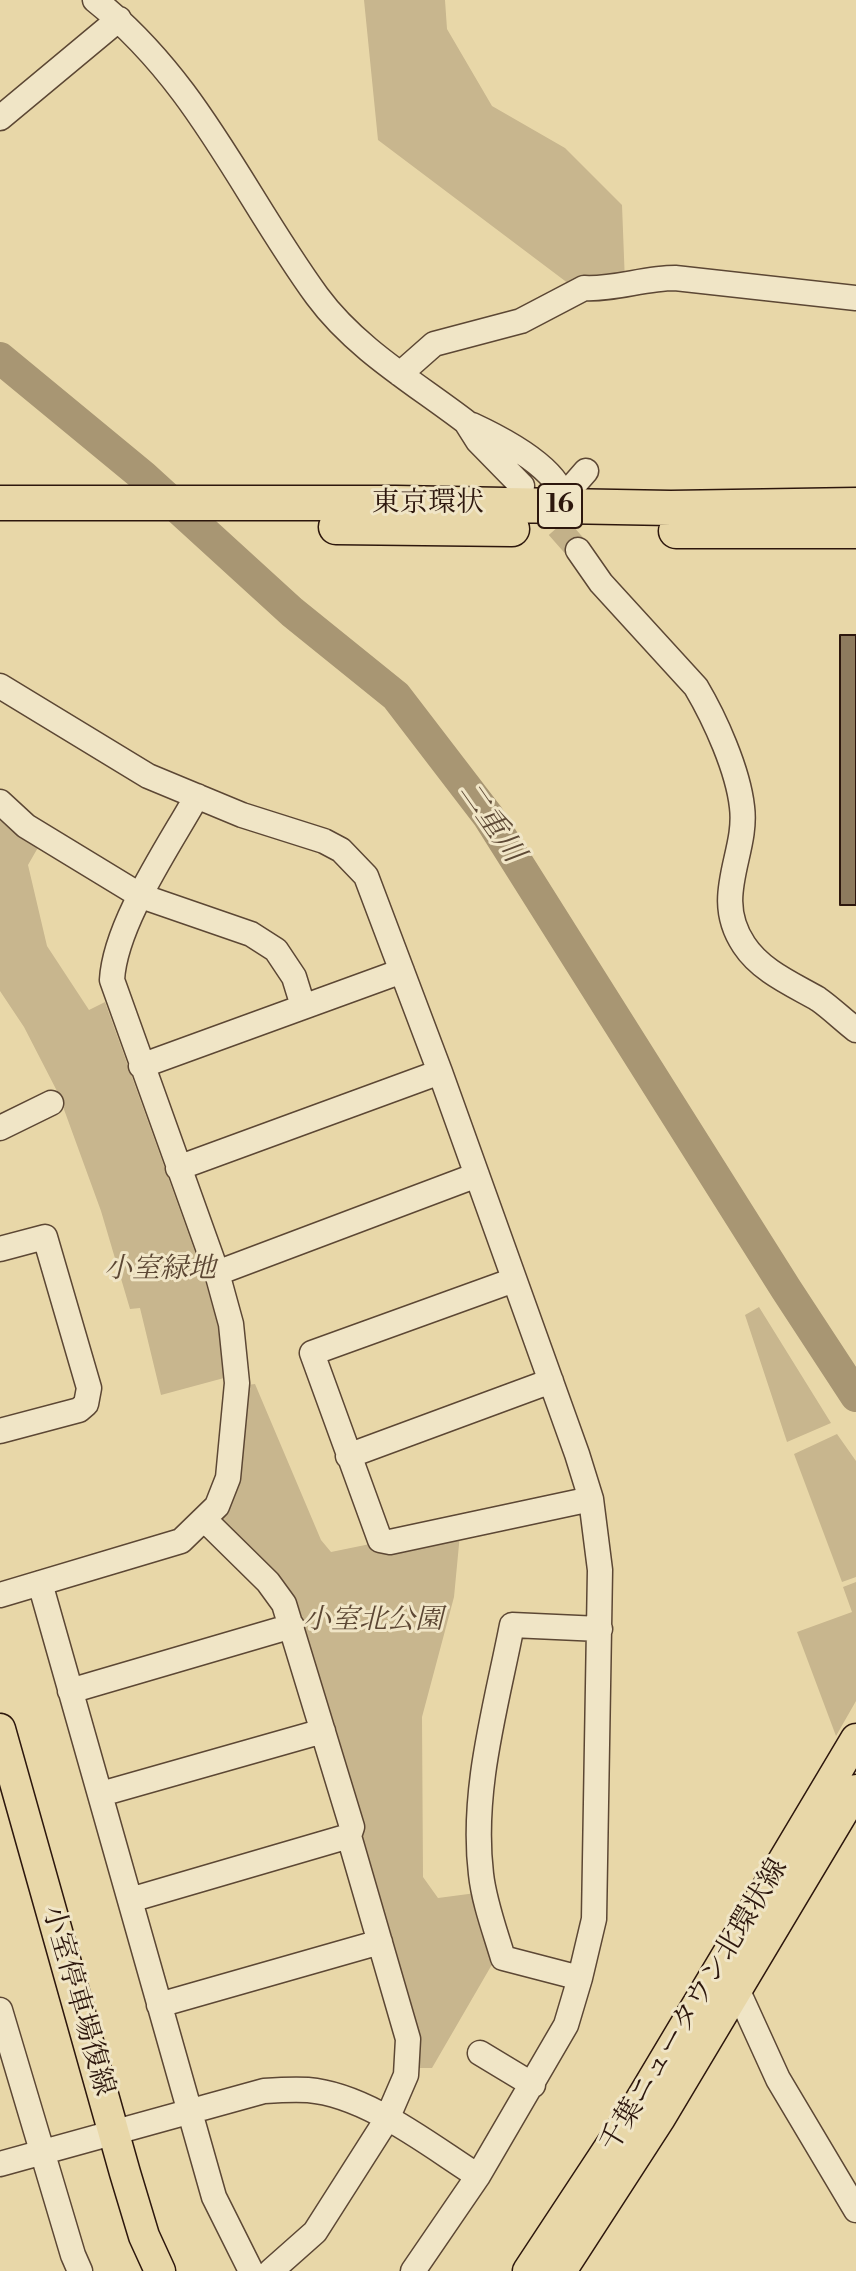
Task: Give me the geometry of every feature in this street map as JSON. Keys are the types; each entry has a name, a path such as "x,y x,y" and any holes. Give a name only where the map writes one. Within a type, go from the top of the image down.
{"highway":[{"name":"東京環状","path":"274,515 565,501 856,505"},
{"name":"東京環状","path":"0,503 87,516"},
{"name":"東京環状","path":"0,526 87,516 274,515 856,531"}],"main road":[{"name":"小室停車場復線","path":"0,1729 144,2236 160,2271"},
{"name":"千葉ニュータウン北環状線","path":"528,2271 640,2101 856,1739"},
{"name":"千葉ニュータウン北環状線","path":"561,2271 660,2118 856,1790"}],"street":[{"path":"95,0 119,19 174,77 318,298 352,336 466,422 491,433 547,470 565,501 586,471"},
{"path":"0,118 119,19"},
{"path":"400,374 434,344 521,321 584,288 675,278 856,298"},
{"path":"466,422 478,441 522,486"},
{"path":"578,550 601,583 696,687 706,704 737,782 743,810 729,890 733,917 742,942 754,958 821,1001 856,1030"},
{"path":"0,686 148,776 242,815 324,841 341,850 366,876 440,1072 591,1499 600,1570 594,1919 566,2025 478,2176 413,2271"},
{"path":"0,1595 169,1546 191,1534 205,1520 217,1506 228,1478 237,1383 231,1324 217,1273 112,980 115,952 141,896 197,796"},
{"path":"0,802 26,826 141,896 251,934 276,950 294,977 303,1006"},
{"path":"141,1066 402,971"},
{"path":"178,1168 440,1072"},
{"path":"3,1121 51,1103"},
{"path":"217,1273 477,1175"},
{"path":"0,1249 45,1237 89,1396 79,1410 0,1431"},
{"path":"514,1280 312,1353 348,1456 380,1540 390,1542 591,1499"},
{"path":"348,1456 551,1381"},
{"path":"205,1520 268,1582 284,1604 352,1827 349,1836 408,2039 406,2075 387,2119 315,2232 271,2271"},
{"path":"40,1583 214,2197 251,2271"},
{"path":"580,1978 503,1958 481,1878 479,1794 512,1625 600,1629"},
{"path":"70,1691 292,1626"},
{"path":"101,1794 323,1731"},
{"path":"130,1900 349,1836"},
{"path":"159,2005 380,1942"},
{"path":"737,1989 778,2079 856,2210"},
{"path":"0,2010 5,2049 42,2151 80,2271"},
{"path":"480,2053 533,2085"},
{"path":"0,2164 264,2091 309,2090 347,2099 387,2119 478,2176"}],"green space":[{"path":"364,0 445,0 447,29 492,106 565,148 622,205 625,283 585,296 378,140"},
{"name":"小室緑地","path":"0,813 40,844 28,865 47,946 89,1010 105,1002 204,1277 219,1329 224,1378 161,1395 140,1308 130,1309 101,1211 58,1093 24,1027 0,991"},
{"path":"759,1307 831,1423 787,1442 745,1315"},
{"name":"小室北公園","path":"255,1384 321,1540 331,1552 375,1543 460,1534 454,1597 422,1717 423,1877 438,1898 476,1893 494,1961 432,2068 415,2068 298,1622 226,1529 222,1516 236,1491 247,1385"},
{"path":"837,1434 856,1461 856,1577 842,1582 794,1454"},
{"path":"856,1582 856,1701 836,1736 797,1632 852,1612 843,1587"}],"building":[{"path":"840,635 856,635 856,905 840,905"}],"waterway":[{"name":"二重川","path":"0,358 143,476 292,612 396,696 488,816 856,1396"}],"tunnel":[{"path":"534,500 578,550"}]}
